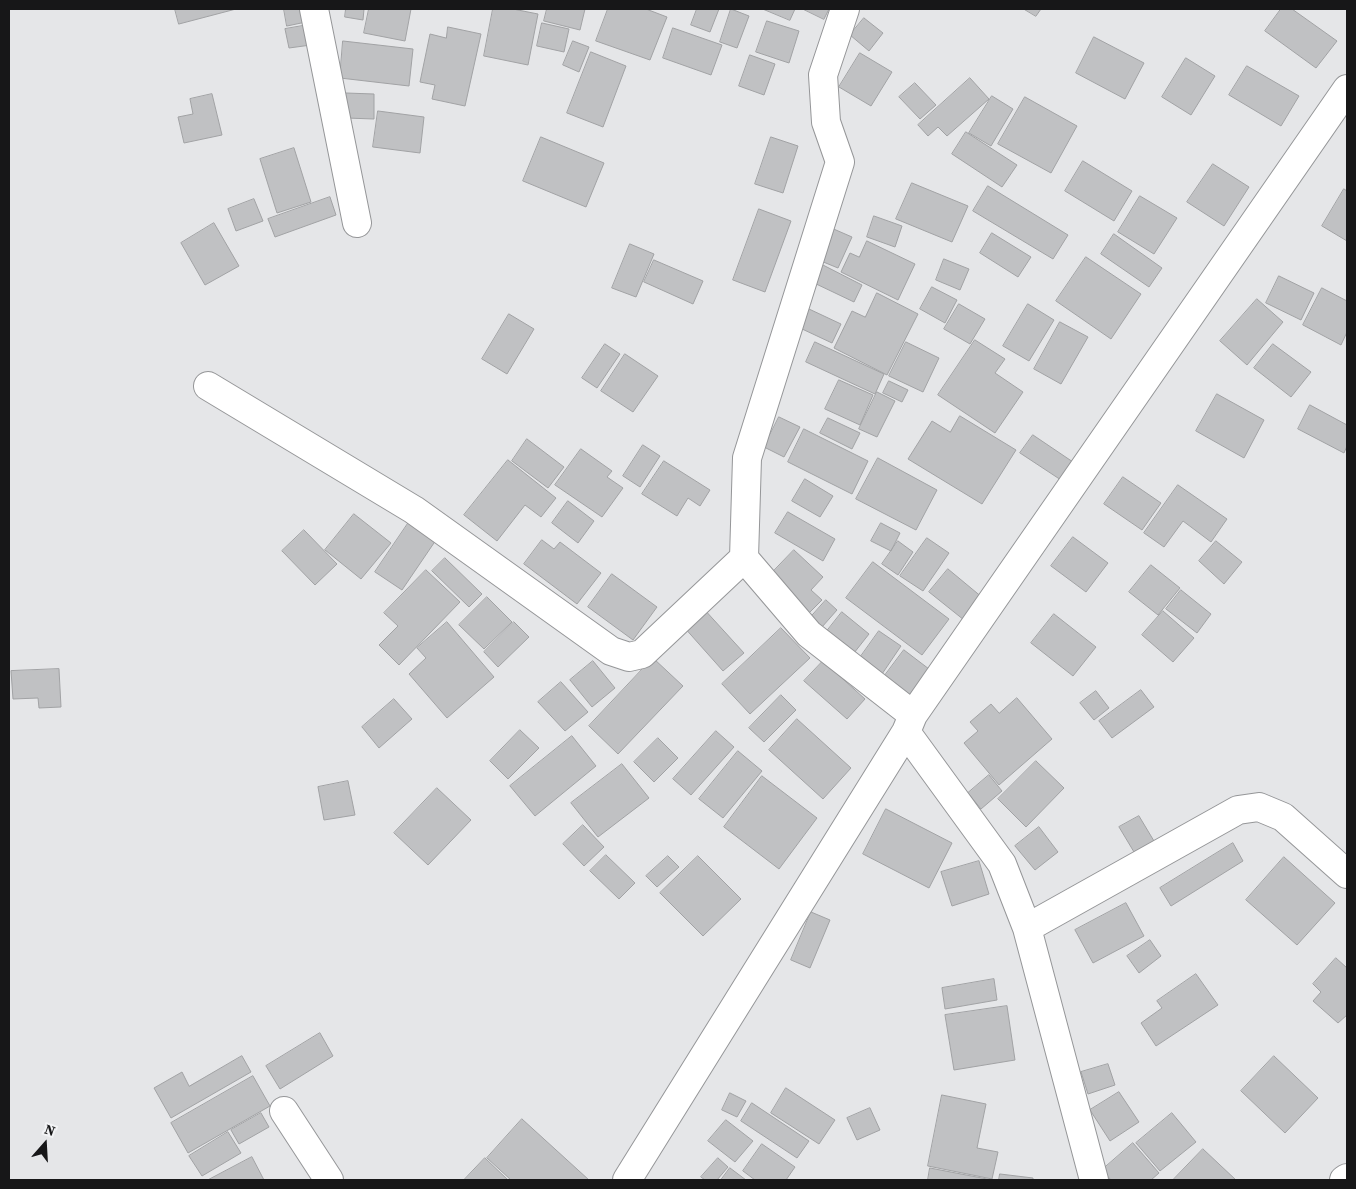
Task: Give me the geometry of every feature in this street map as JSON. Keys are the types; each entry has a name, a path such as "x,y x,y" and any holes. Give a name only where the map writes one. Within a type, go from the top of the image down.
{"street":[{"path":"314,9 357,223"},
{"path":"845,9 823,75 826,122 840,162 747,458 744,558 809,634 910,724 1002,864 1027,928 1094,1180"},
{"path":"627,1180 910,724 1347,89"},
{"path":"208,386 414,510 610,651 629,657 642,654 744,558"},
{"path":"1027,928 1238,810 1259,807 1283,817 1347,874"},
{"path":"284,1111 329,1180"}],"building":[{"path":"175,9 236,9 179,24"},
{"path":"284,9 304,9 306,22 287,26"},
{"path":"346,9 364,9 363,20 345,17"},
{"path":"369,9 411,9 405,41 364,33"},
{"path":"493,9 513,9 538,14 528,65 484,56"},
{"path":"547,9 585,9 580,30 544,21"},
{"path":"608,9 646,9 667,17 650,60 596,41"},
{"path":"697,9 719,9 710,32 691,25"},
{"path":"731,9 749,16 737,48 720,42"},
{"path":"763,9 795,9 790,20"},
{"path":"803,9 829,9 824,19"},
{"path":"1024,9 1041,9 1036,16"},
{"path":"1281,9 1292,9 1337,41 1316,68 1265,31"},
{"path":"864,18 883,33 869,51 850,35"},
{"path":"767,21 799,31 789,63 756,52"},
{"path":"542,23 569,29 564,52 537,46"},
{"path":"308,25 311,45 289,48 285,29"},
{"path":"448,27 481,34 465,106 432,99 435,85 420,82 430,34 446,38"},
{"path":"673,28 722,45 711,75 663,58"},
{"path":"1094,37 1144,63 1125,99 1076,73"},
{"path":"343,41 413,49 409,86 340,78"},
{"path":"573,41 589,47 579,72 563,65"},
{"path":"591,52 626,66 603,127 567,113"},
{"path":"860,53 892,72 871,106 839,87"},
{"path":"750,55 775,64 764,95 739,86"},
{"path":"1186,58 1215,76 1191,115 1162,97"},
{"path":"1247,66 1299,96 1281,126 1229,95"},
{"path":"970,78 989,99 947,136 938,127 928,136 918,125"},
{"path":"915,83 936,105 920,119 899,97"},
{"path":"346,93 374,94 374,119 346,118"},
{"path":"212,94 222,135 184,143 178,117 193,114 190,99"},
{"path":"992,96 1013,109 991,146 969,133"},
{"path":"1025,97 1077,126 1051,173 998,144"},
{"path":"378,111 424,117 420,153 373,147"},
{"path":"966,132 1017,165 1002,187 952,154"},
{"path":"541,137 604,163 586,207 523,181"},
{"path":"771,137 798,146 783,193 755,184"},
{"path":"294,148 311,202 277,213 260,159"},
{"path":"1083,161 1132,191 1114,221 1065,191"},
{"path":"1213,164 1249,187 1224,226 1187,202"},
{"path":"912,183 968,206 952,242 896,219"},
{"path":"988,186 1068,235 1053,259 973,211"},
{"path":"1344,189 1347,191 1347,241 1322,226"},
{"path":"1140,196 1177,218 1154,254 1118,232"},
{"path":"330,197 336,215 275,237 268,219"},
{"path":"254,199 263,221 236,231 228,209"},
{"path":"759,209 791,221 765,292 733,280"},
{"path":"874,216 902,226 895,247 867,237"},
{"path":"214,223 239,266 205,285 181,243"},
{"path":"829,227 852,237 838,268 816,259"},
{"path":"992,233 1031,257 1018,277 980,253"},
{"path":"1114,234 1162,268 1149,287 1101,254"},
{"path":"867,241 915,264 898,300 841,272 850,253 859,257"},
{"path":"630,244 654,254 636,297 612,288"},
{"path":"1086,257 1141,294 1111,339 1056,301"},
{"path":"944,259 969,269 960,290 936,280"},
{"path":"654,260 703,281 693,304 644,282"},
{"path":"821,264 862,285 854,302 812,282"},
{"path":"1279,276 1314,293 1301,320 1266,303"},
{"path":"932,287 957,300 945,323 920,309"},
{"path":"1322,288 1347,301 1347,332 1341,345 1303,325"},
{"path":"877,293 918,314 887,375 834,348 852,311 865,317"},
{"path":"1257,299 1283,322 1247,365 1220,341"},
{"path":"959,304 985,319 970,344 944,329"},
{"path":"1028,304 1054,320 1029,361 1003,346"},
{"path":"809,309 841,324 832,343 800,328"},
{"path":"509,314 534,329 507,374 482,359"},
{"path":"1060,322 1088,337 1061,384 1034,369"},
{"path":"975,340 1005,359 995,373 1023,392 995,433 938,395"},
{"path":"815,342 884,374 875,394 806,362"},
{"path":"906,342 939,358 923,392 889,376"},
{"path":"605,344 620,354 597,388 582,378"},
{"path":"1273,344 1311,372 1291,397 1254,368"},
{"path":"625,354 658,376 633,412 601,391"},
{"path":"839,380 873,395 860,425 825,409"},
{"path":"889,381 908,390 902,402 883,393"},
{"path":"877,392 895,401 877,437 859,429"},
{"path":"1217,394 1264,420 1244,458 1196,431"},
{"path":"1310,405 1347,425 1347,446 1344,453 1298,429"},
{"path":"960,416 1016,450 982,504 908,459 932,421 950,432"},
{"path":"779,417 800,427 784,457 764,447"},
{"path":"828,418 860,433 852,449 820,433"},
{"path":"804,429 868,461 852,494 788,462"},
{"path":"1033,435 1073,462 1061,480 1020,453"},
{"path":"527,439 564,467 548,488 512,461"},
{"path":"643,445 660,456 640,487 623,476"},
{"path":"581,449 612,471 607,477 623,488 602,517 555,485"},
{"path":"878,458 937,490 916,530 856,499"},
{"path":"508,460 556,498 541,517 525,505 497,541 464,515"},
{"path":"664,461 710,490 700,506 688,498 677,516 642,494"},
{"path":"1123,477 1161,503 1142,530 1104,504"},
{"path":"805,479 833,496 820,517 792,501"},
{"path":"1178,485 1227,519 1211,542 1183,521 1164,547 1144,533"},
{"path":"568,501 594,521 578,543 552,523"},
{"path":"788,512 835,539 823,561 775,533"},
{"path":"354,514 391,543 361,579 325,550"},
{"path":"409,522 436,540 402,590 375,572"},
{"path":"881,523 900,533 891,551 871,541"},
{"path":"304,530 337,564 315,585 282,551"},
{"path":"1073,537 1108,563 1086,592 1051,566"},
{"path":"927,538 949,553 923,591 900,576"},
{"path":"542,540 554,549 560,542 601,573 577,604 524,564"},
{"path":"898,541 913,552 898,575 882,564"},
{"path":"1216,541 1242,562 1224,584 1199,561"},
{"path":"794,550 823,577 811,590 822,600 807,615 768,577"},
{"path":"445,558 482,594 469,607 432,571"},
{"path":"873,562 949,619 922,655 846,598"},
{"path":"1151,565 1180,588 1158,615 1129,592"},
{"path":"948,569 983,598 964,620 929,592"},
{"path":"426,570 460,602 399,665 379,645 398,626 384,613"},
{"path":"612,574 657,607 633,640 588,607"},
{"path":"1181,590 1211,614 1197,633 1166,609"},
{"path":"487,597 512,622 484,649 459,625"},
{"path":"826,600 837,610 822,627 810,618"},
{"path":"703,608 744,653 723,671 683,626"},
{"path":"1163,611 1194,638 1173,662 1142,635"},
{"path":"842,612 869,634 854,653 827,631"},
{"path":"1054,614 1096,647 1073,676 1031,643"},
{"path":"447,622 494,677 447,718 409,674 426,658 417,648"},
{"path":"514,622 529,637 498,667 484,652"},
{"path":"781,628 810,658 750,714 722,684"},
{"path":"879,631 901,646 882,674 859,659"},
{"path":"904,650 929,669 909,696 883,678"},
{"path":"653,658 683,686 618,754 589,726"},
{"path":"593,661 615,688 592,707 570,680"},
{"path":"823,661 865,699 847,719 804,681"},
{"path":"59,669 61,707 39,708 38,698 13,699 11,671"},
{"path":"561,682 588,712 565,731 538,702"},
{"path":"1141,690 1154,707 1112,738 1099,721"},
{"path":"1096,691 1109,708 1094,720 1080,703"},
{"path":"781,695 796,710 764,742 749,728"},
{"path":"1017,698 1052,739 999,785 964,743 978,731 970,722 991,704 999,713"},
{"path":"394,699 412,719 379,748 362,727"},
{"path":"797,719 851,768 823,799 769,750"},
{"path":"520,730 539,748 508,779 490,761"},
{"path":"716,731 734,747 691,795 673,779"},
{"path":"572,736 596,766 535,816 510,786"},
{"path":"658,738 678,758 654,782 634,762"},
{"path":"738,751 762,771 723,818 699,799"},
{"path":"1036,761 1064,788 1026,827 998,799"},
{"path":"622,764 649,798 598,837 571,803"},
{"path":"989,775 1002,791 981,809 968,793"},
{"path":"762,776 817,818 779,869 724,827"},
{"path":"348,781 355,815 324,820 318,787"},
{"path":"437,788 471,820 428,865 394,833"},
{"path":"886,809 952,843 929,888 863,854"},
{"path":"1139,816 1157,846 1137,857 1119,827"},
{"path":"583,825 604,847 584,866 563,844"},
{"path":"1039,827 1058,852 1035,870 1015,846"},
{"path":"1233,843 1243,861 1171,906 1160,888"},
{"path":"606,855 635,883 619,899 590,871"},
{"path":"668,856 679,867 657,887 646,876"},
{"path":"698,856 741,899 703,936 660,893"},
{"path":"1284,857 1335,903 1297,945 1246,900"},
{"path":"979,861 989,894 952,906 941,872"},
{"path":"1126,903 1144,936 1093,963 1075,930"},
{"path":"811,912 830,920 810,968 791,960"},
{"path":"1150,940 1161,956 1139,973 1127,956"},
{"path":"1336,958 1347,968 1347,1015 1338,1023 1313,1001 1321,992 1313,984"},
{"path":"1196,974 1218,1005 1156,1046 1141,1023 1162,1008 1157,1001"},
{"path":"994,979 997,1000 945,1009 942,988"},
{"path":"1007,1006 1015,1060 954,1070 945,1015"},
{"path":"320,1033 333,1056 280,1089 266,1066"},
{"path":"242,1056 251,1072 171,1118 154,1088 182,1072 189,1086"},
{"path":"1274,1056 1318,1098 1285,1133 1241,1091"},
{"path":"1108,1064 1115,1085 1088,1094 1081,1072"},
{"path":"253,1076 270,1106 188,1153 171,1123"},
{"path":"786,1088 835,1120 819,1144 771,1113"},
{"path":"1119,1092 1139,1122 1110,1141 1090,1110"},
{"path":"730,1093 746,1101 737,1117 722,1110"},
{"path":"942,1095 986,1104 977,1148 998,1152 992,1179 928,1166"},
{"path":"752,1103 809,1141 797,1158 741,1121"},
{"path":"870,1108 880,1130 857,1140 847,1118"},
{"path":"261,1113 269,1127 239,1144 231,1130"},
{"path":"1172,1113 1196,1142 1160,1171 1136,1143"},
{"path":"522,1119 589,1180 511,1180 487,1158"},
{"path":"726,1120 753,1141 735,1162 708,1141"},
{"path":"228,1132 241,1153 202,1176 189,1156"},
{"path":"1133,1143 1159,1173 1151,1180 1111,1180 1102,1170"},
{"path":"762,1144 795,1167 786,1180 755,1180 743,1171"},
{"path":"1203,1149 1236,1180 1173,1180"},
{"path":"252,1157 264,1180 208,1180"},
{"path":"485,1158 508,1180 464,1180"},
{"path":"718,1158 728,1167 717,1180 705,1180 701,1177"},
{"path":"730,1168 746,1180 721,1180"},
{"path":"930,1168 992,1180 928,1180"},
{"path":"1000,1174 1033,1178 1033,1180 999,1180"}]}
